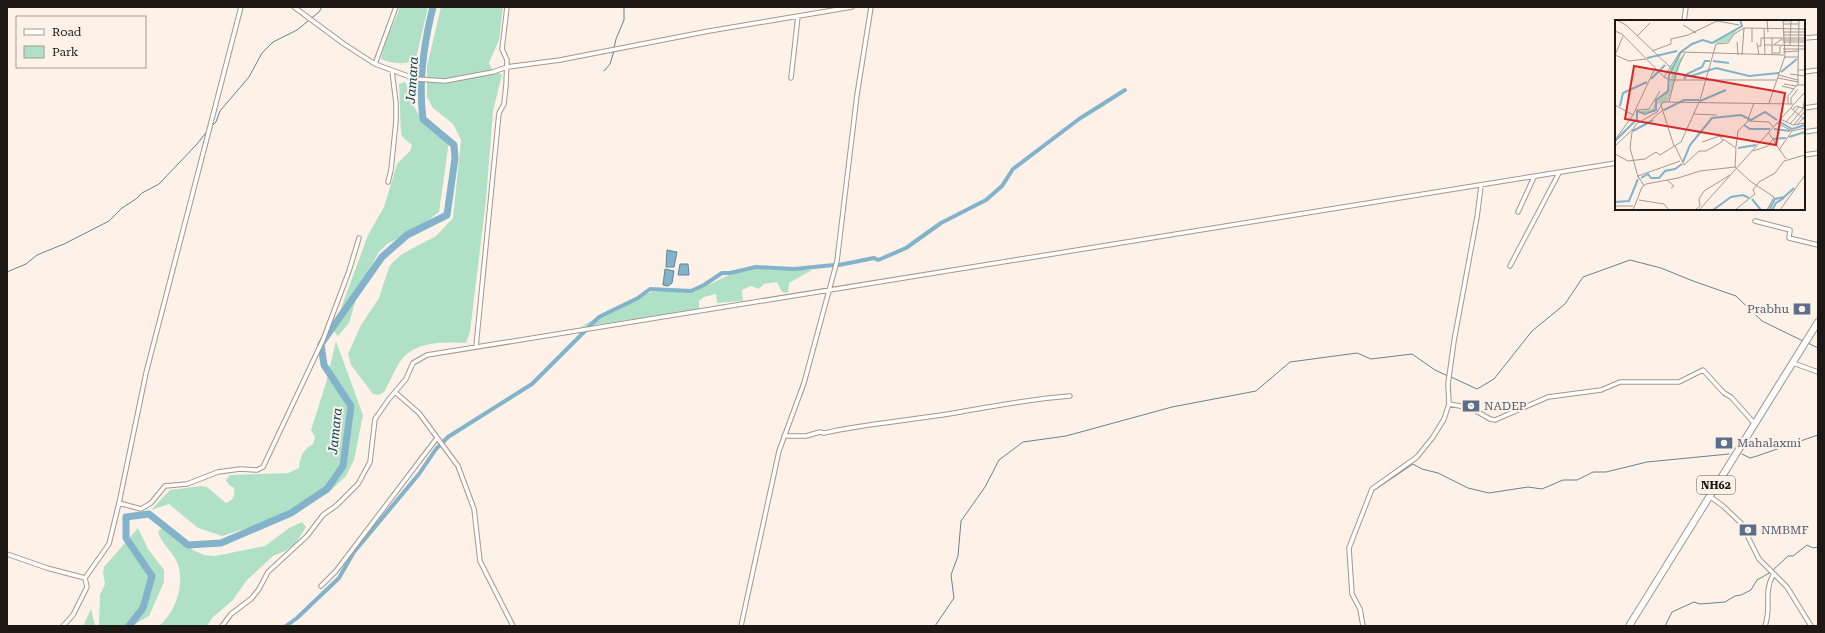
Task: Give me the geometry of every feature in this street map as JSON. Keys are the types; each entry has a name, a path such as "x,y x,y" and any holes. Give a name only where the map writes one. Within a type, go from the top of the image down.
{"main road":[{"name":"NH62","path":"1629,626 1818,322"}],"street":[{"path":"63,626 73,615 87,587 85,578 109,544 146,374 241,7"},
{"path":"294,7 344,44 375,64 416,79 430,81 445,81 493,72 507,67 560,60 852,7"},
{"path":"375,64 396,7"},
{"path":"476,347 499,113 504,104 507,60 502,49 507,7"},
{"path":"742,626 779,451 804,383 837,261 857,95 871,7"},
{"path":"1684,20 1686,7"},
{"path":"791,78 798,16"},
{"path":"1805,38 1818,37"},
{"path":"1805,72 1818,70"},
{"path":"388,182 391,170 396,121 396,103 392,71"},
{"path":"1805,108 1818,106"},
{"path":"1805,132 1818,130"},
{"path":"1805,155 1818,153"},
{"path":"222,626 231,614 251,599 268,572 307,536 323,515 337,505 358,484 370,462 376,419 388,399 406,378 413,363 427,354 1481,186 1615,163"},
{"path":"1510,266 1559,173"},
{"path":"1518,212 1534,177"},
{"path":"1363,626 1360,610 1352,594 1350,548 1372,489 1417,457 1437,431 1449,404 1448,384 1454,341 1477,217 1481,186"},
{"path":"1755,221 1790,230 1789,238 1818,245"},
{"path":"119,503 141,509 151,503 165,486 188,484 218,472 240,469 257,470 263,467 323,340 349,271 359,238"},
{"path":"1792,362 1818,372"},
{"path":"1449,404 1471,408 1490,419 1495,420 1548,397 1564,393 1601,390 1620,382 1679,382 1702,370 1724,393 1731,397 1754,423"},
{"path":"395,392 414,408 455,462 463,478 474,509 480,561 513,626"},
{"path":"784,436 806,436 854,426 976,410 1050,397 1070,396"},
{"path":"321,586 336,571 437,438"},
{"path":"1709,496 1723,506 1741,523 1759,559 1787,587 1811,626"},
{"path":"7,554 47,568 85,578"},
{"path":"1765,626 1768,606 1767,585 1772,573"}],"green space":[{"path":"400,7 428,7 416,59 408,62 389,62 381,59"},
{"path":"441,7 503,7 499,40 489,63 492,69 502,75 493,111 486,200 470,332 466,343 432,344 415,349 408,353 399,363 384,392 379,395 373,394 351,365 348,354 361,325 379,298 389,267 393,262 402,254 436,236 453,218 461,140 453,124 433,108 427,97 427,66"},
{"path":"405,82 410,98 418,113 437,133 449,141 439,212 420,227 387,244 379,252 360,286 349,323 338,336 333,330 368,235 384,207 397,164 410,151 412,145 402,136 401,133 399,84"},
{"path":"756,269 812,270 789,283 788,293 782,292 777,282 764,284 759,289 751,286 742,290 743,301 717,303 716,294 704,297 699,301 699,309 581,327 609,310 625,305 651,292 702,288 729,275"},
{"path":"336,341 363,415 354,460 346,476 328,493 282,517 222,536 198,528 169,504 151,510 170,490 201,486 207,487 226,503 232,499 234,493 234,488 229,485 226,480 230,475 288,473 299,468 300,460 303,454 313,444 315,437 311,430 326,383"},
{"path":"302,522 306,527 296,543 285,551 273,556 247,580 232,601 212,618 207,626 159,626 171,612 180,585 180,575 175,558 159,536 158,532 162,528 179,536 193,550 204,555 215,556 265,546 289,528"},
{"path":"138,528 148,549 164,570 164,582 149,616 132,626 99,626 100,595 105,584 103,573 104,567"},
{"path":"91,609 95,626 83,626"}],"water":[{"path":"667,250 677,252 674,267 666,267"},
{"path":"680,264 688,264 689,275 678,275"},
{"path":"665,269 674,271 672,283 668,286 663,285"}],"waterway":[{"path":"212,126 216,122 220,111 249,77 262,53 273,42 297,30 319,12 322,7"},
{"name":"Jamara","path":"129,626 143,608 152,576 126,538 126,517 149,514 188,545 221,543 291,513 327,489 343,466 351,406 324,365 321,344 382,257 407,235 447,215 455,158 454,145 423,119 421,91 427,34 433,7"},
{"path":"614,48 624,20 624,7"},
{"path":"604,71 610,64 614,51"},
{"path":"839,265 874,258 878,260 906,248 941,223 986,200 1002,186 1013,169 1079,119 1125,90"},
{"path":"7,272 26,264 37,255 64,244 109,221 122,208 142,193 159,184 197,144 208,130"},
{"path":"1451,377 1477,389 1494,379 1532,331 1565,304 1583,277 1630,260 1661,268 1736,296 1762,321 1803,341"},
{"path":"286,626 297,618 339,578 354,552 419,474 436,449 448,437 532,384 599,317 638,298 650,289 691,291 704,285 722,273 730,273 756,267 794,269 834,265"},
{"path":"1808,343 1818,348"},
{"path":"935,626 954,598 951,575 958,556 961,521 985,487 999,460 1023,442 1066,436 1172,407 1256,391 1290,362 1357,353 1371,359 1412,354 1435,370 1448,376"},
{"path":"1742,454 1750,458 1818,435"},
{"path":"1373,491 1413,464 1422,469 1438,473 1468,488 1489,493 1528,487 1542,489 1563,480 1577,480 1593,472 1606,472 1647,462 1729,454"},
{"path":"1773,570 1788,556 1793,556 1807,545 1813,548 1818,547"},
{"path":"1665,626 1672,612 1694,602 1700,604 1725,602 1735,596 1751,590 1757,580 1771,572"}],"place":[{"name":"Prabhu","path":"1802,309"},
{"name":"NADEP","path":"1471,406"},
{"name":"Mahalaxmi","path":"1724,443"},
{"name":"NMBMF","path":"1748,530"}]}
